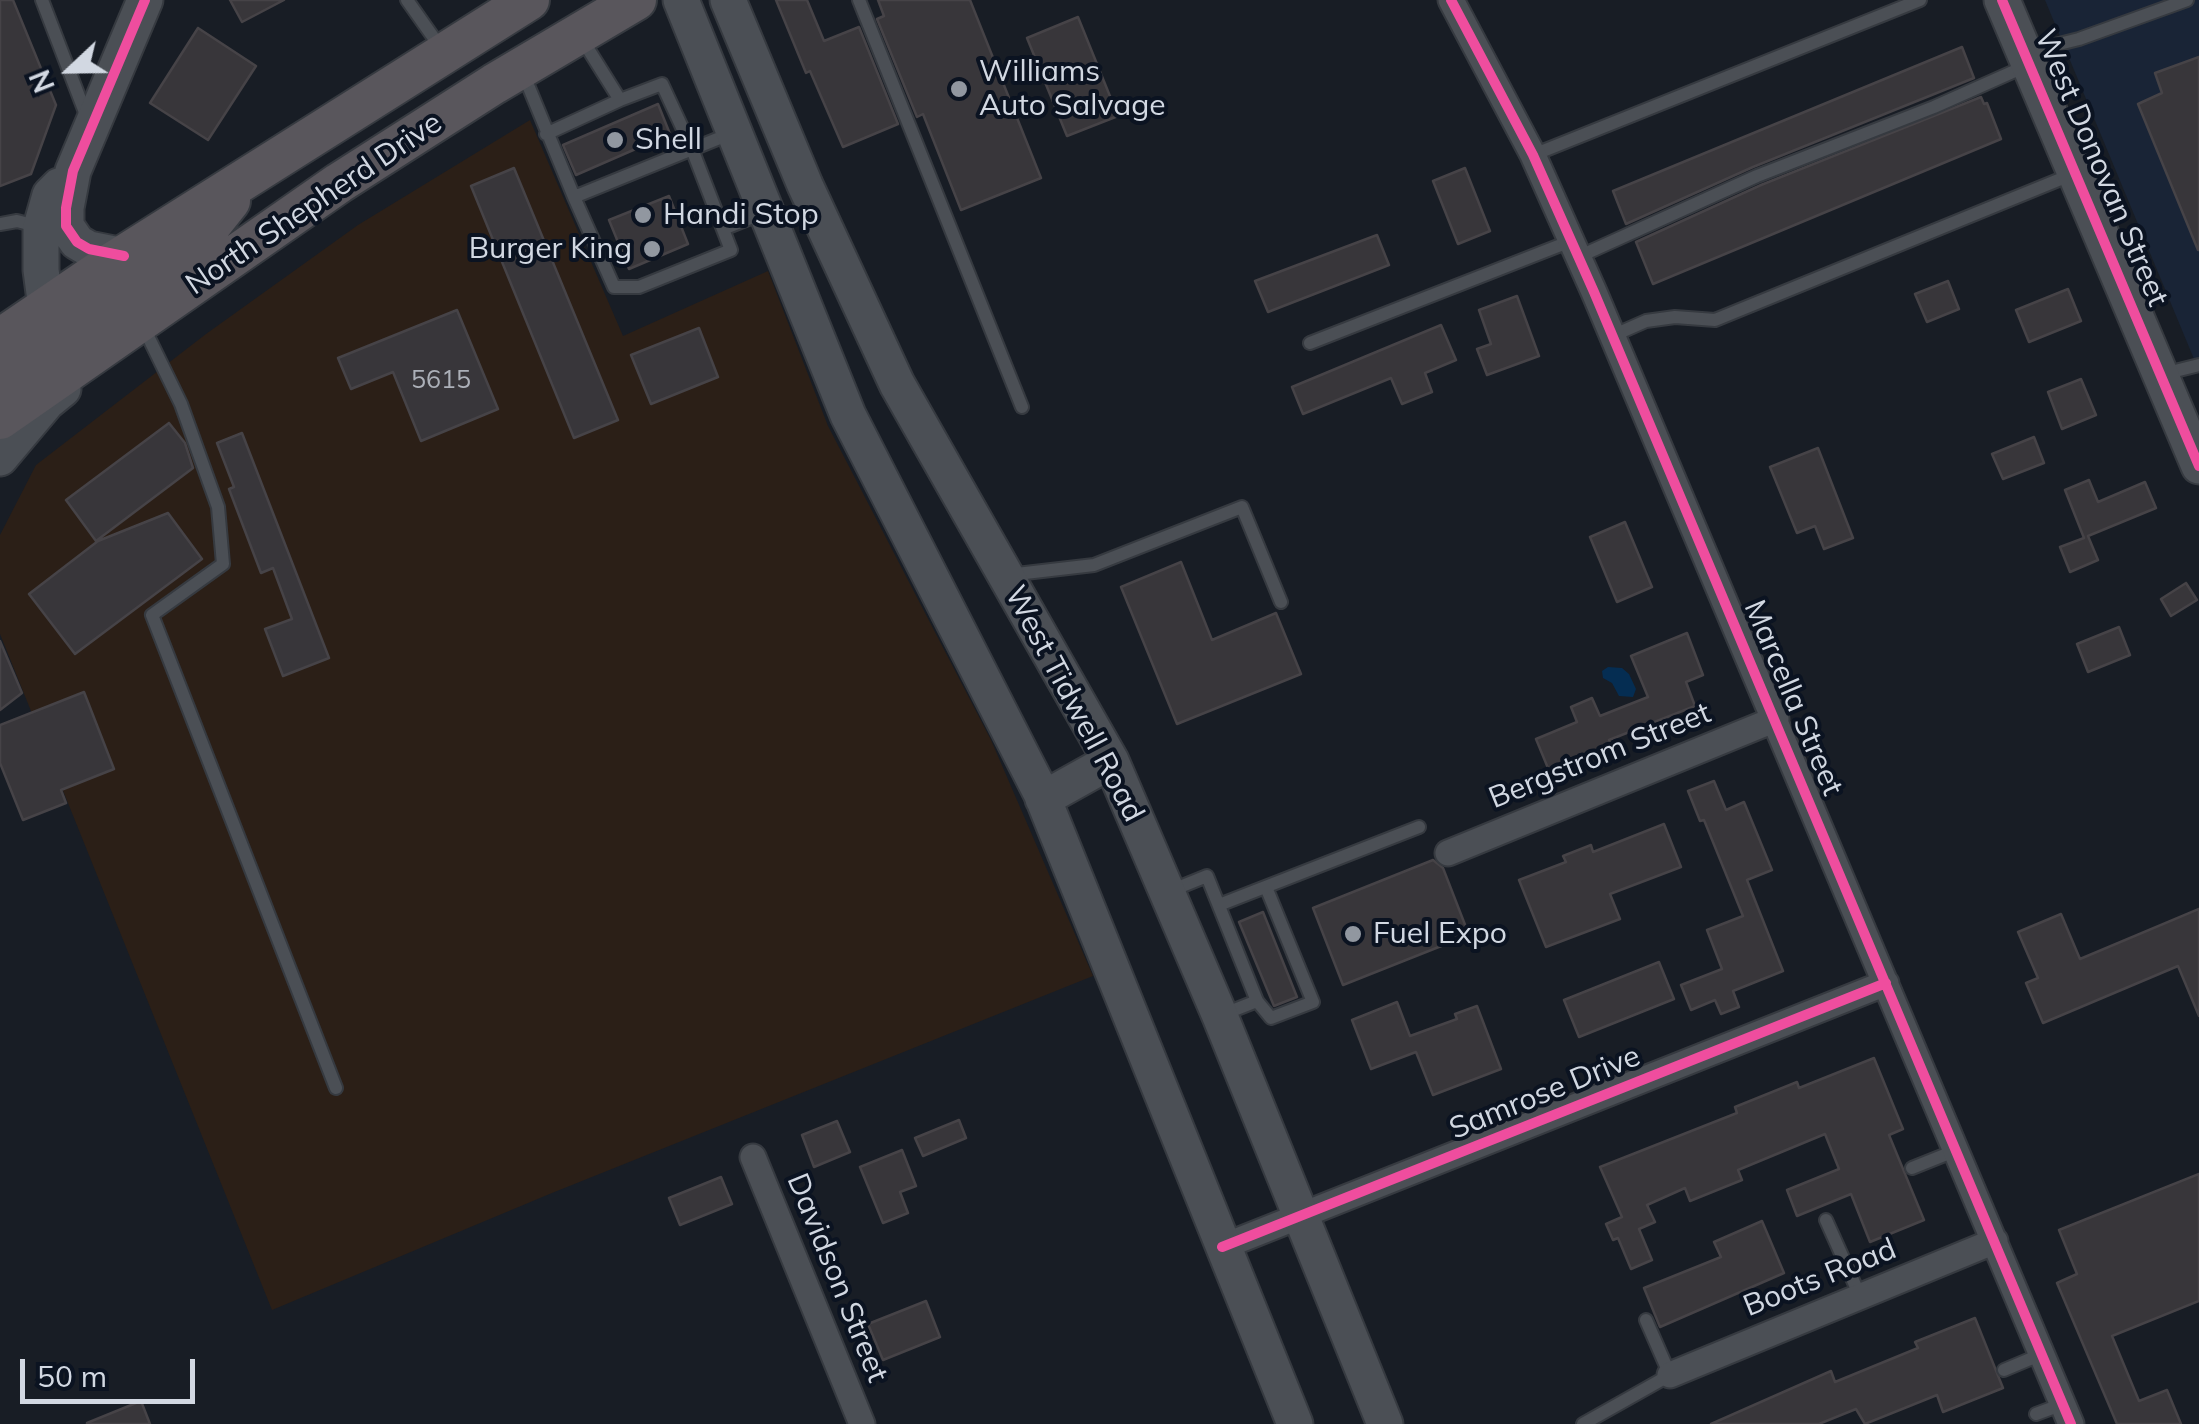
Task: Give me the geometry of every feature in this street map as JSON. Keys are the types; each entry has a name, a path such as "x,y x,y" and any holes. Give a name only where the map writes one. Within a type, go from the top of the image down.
{"main road":[{"path":"124,256 90,249 77,242 66,226 74,171 145,0"},
{"name":"North Shepherd Drive","path":"0,419 339,183 636,0"},
{"path":"681,0 848,415 1043,799 1294,1424"},
{"name":"West Tidwell Road","path":"728,0 804,185 897,384 1111,761 1220,1016 1384,1424"},
{"name":"North Shepherd Drive","path":"0,340 515,4"},
{"name":"West Donovan Street","path":"2009,5 2027,59 2199,466"},
{"path":"46,308 40,259 42,227 50,195 74,171"},
{"path":"0,384 195,245 247,179"},
{"path":"0,458 47,402 141,322"},
{"path":"848,415 897,384"},
{"path":"1043,799 1111,761"}],"street":[{"name":"Marcella Street","path":"1451,0 1533,156 1575,249 2067,1414"},
{"name":"Bergstrom Street","path":"1448,853 1776,720"},
{"name":"Samrose Drive","path":"1222,1247 1886,983"},
{"name":"Davidson Street","path":"752,1157 862,1424"},
{"name":"Boots Road","path":"1670,1375 1995,1240"}],"lane":[{"path":"42,0 91,126"},
{"path":"407,0 444,52"},
{"path":"859,0 1022,407"},
{"path":"1533,156 1920,0"},
{"path":"1310,343 1575,249 1982,88 2027,59 2186,0"},
{"path":"578,34 620,100"},
{"path":"521,68 546,134 614,287 639,287 731,250 662,84 546,134"},
{"path":"574,197 734,132"},
{"path":"1612,336 1646,321 1675,317 1715,320 2076,173"},
{"path":"723,228 766,212"},
{"path":"0,224 17,221 42,227"},
{"path":"141,322 181,404 218,507 224,564 152,615 336,1088"},
{"path":"2160,374 2199,365"},
{"path":"1006,575 1094,565 1242,507 1280,602"},
{"path":"1220,905 1419,826"},
{"path":"1168,892 1207,876 1257,1002 1271,1018 1313,1002 1266,887"},
{"path":"1220,1016 1257,1002"},
{"path":"1912,1168 1957,1150"},
{"path":"1826,1220 1860,1296"},
{"path":"1583,1424 1670,1375 1646,1320"},
{"path":"2004,1370 2042,1354"},
{"path":"2036,1414 2067,1414"}],"shaded area":[{"path":"2045,0 2199,0 2199,371"},
{"path":"530,120 623,336 768,271 828,426 991,740 1093,976 272,1310 0,634 0,535 36,465 206,334 358,225"}],"water":[{"path":"1608,667 1622,668 1629,674 1636,689 1633,697 1619,696 1612,683 1603,678 1602,671"}],"building":[{"path":"0,0 13,0 56,105 31,174 0,186"},
{"path":"230,0 284,0 242,22"},
{"path":"776,0 807,0 824,41 859,27 898,124 843,147"},
{"name":"Williams Auto Salvage","path":"878,0 970,0 1041,178 961,210 923,114 917,117 877,19 884,16"},
{"path":"1078,17 1118,116 1067,136 1027,38"},
{"path":"198,28 256,66 208,140 150,103"},
{"path":"1962,47 1974,78 1753,167 1626,224 1613,191"},
{"path":"2199,57 2198,250 2138,104 2162,93 2155,73"},
{"path":"1981,97 2001,139 1653,284 1636,242 1761,185"},
{"name":"Shell","path":"658,104 670,134 576,175 563,145"},
{"path":"514,168 618,420 574,438 471,186"},
{"path":"1465,168 1490,231 1458,244 1433,181"},
{"path":"669,196 688,244 629,269 609,220"},
{"path":"1377,235 1389,265 1268,312 1255,281"},
{"path":"1948,281 1959,309 1927,322 1915,294"},
{"path":"2068,289 2081,321 2029,342 2016,310"},
{"path":"1517,296 1539,356 1487,375 1477,349 1491,344 1479,310"},
{"path":"457,310 498,409 421,441 393,372 351,389 338,358"},
{"path":"1441,325 1456,360 1425,373 1432,392 1402,404 1391,378 1303,414 1292,387"},
{"path":"699,328 718,377 651,404 631,355"},
{"path":"2081,379 2096,415 2062,429 2048,392"},
{"path":"169,423 185,443 193,468 96,541 66,500"},
{"path":"242,433 329,658 283,676 265,629 292,619 273,568 261,573 229,489 234,487 217,443"},
{"path":"2034,437 2044,463 2003,479 1992,454"},
{"path":"1818,448 1853,538 1824,549 1815,526 1797,533 1770,467"},
{"path":"2089,480 2098,502 2145,482 2156,508 2088,536 2098,560 2070,572 2060,547 2084,538 2065,490"},
{"path":"168,513 202,559 75,654 29,594 98,541"},
{"path":"1625,522 1652,587 1617,602 1590,537"},
{"path":"1181,562 1212,640 1276,613 1301,674 1177,724 1121,587"},
{"path":"2186,583 2197,600 2171,616 2161,599"},
{"path":"2119,627 2130,655 2088,672 2077,644"},
{"path":"1687,633 1703,675 1686,682 1695,706 1609,740 1612,748 1550,773 1536,739 1577,722 1571,707 1592,698 1600,716 1648,697 1631,656"},
{"path":"0,641 22,693 0,710"},
{"path":"84,692 114,769 61,790 66,803 23,820 0,763 0,725"},
{"path":"1714,781 1726,810 1744,802 1772,870 1747,880 1783,971 1733,991 1739,1007 1721,1014 1715,1000 1691,1010 1681,985 1722,969 1707,930 1743,916 1688,791"},
{"path":"1664,824 1681,867 1610,894 1620,919 1546,947 1519,880 1566,862 1563,856 1591,845 1593,852"},
{"path":"1433,860 1443,868 1469,935 1343,985 1313,908"},
{"path":"2199,909 2199,1016 2178,966 2043,1023 2026,983 2038,978 2018,932 2061,914 2080,959"},
{"path":"1263,912 1297,997 1274,1006 1239,922"},
{"path":"1659,962 1674,999 1579,1037 1564,1000"},
{"path":"1397,1002 1410,1036 1457,1019 1455,1014 1477,1006 1501,1069 1433,1095 1416,1052 1371,1069 1352,1020"},
{"path":"1874,1058 1903,1129 1889,1135 1924,1220 1870,1242 1851,1194 1797,1216 1787,1190 1839,1169 1825,1134 1738,1170 1742,1180 1690,1201 1685,1188 1647,1205 1655,1222 1639,1229 1652,1260 1631,1269 1618,1238 1613,1240 1606,1224 1622,1217 1600,1167 1737,1113 1735,1107 1797,1082 1799,1088"},
{"path":"959,1120 966,1138 923,1156 915,1138"},
{"path":"837,1121 850,1152 814,1167 802,1135"},
{"path":"902,1150 916,1186 900,1192 908,1213 883,1223 860,1167"},
{"path":"2199,1174 2199,1301 2112,1336 2139,1401 2167,1390 2181,1424 2117,1424 2057,1283 2077,1274 2059,1230"},
{"path":"721,1177 732,1204 680,1225 669,1198"},
{"path":"1762,1221 1784,1273 1660,1327 1644,1288 1721,1257 1714,1242"},
{"path":"926,1301 940,1337 883,1360 868,1324"},
{"path":"1975,1318 2003,1388 1943,1412 1937,1395 1865,1424 1856,1409 1819,1424 1711,1424 1831,1371 1835,1382 1918,1348 1915,1342"},
{"path":"141,1401 150,1424 87,1424 87,1423"}],"cycle path":[{"path":"124,256 89,249 77,242 66,226 66,208 73,171 145,0"},
{"path":"1451,0 1533,155 1594,292 2071,1424"},
{"path":"2002,0 2199,466"},
{"path":"1222,1247 1886,983"}],"place":[{"name":"Williams Auto Salvage","path":"959,89"},
{"name":"Shell","path":"615,140"},
{"name":"Handi Stop","path":"643,215"},
{"name":"Burger King","path":"652,249"},
{"name":"Fuel Expo","path":"1353,934"}]}
